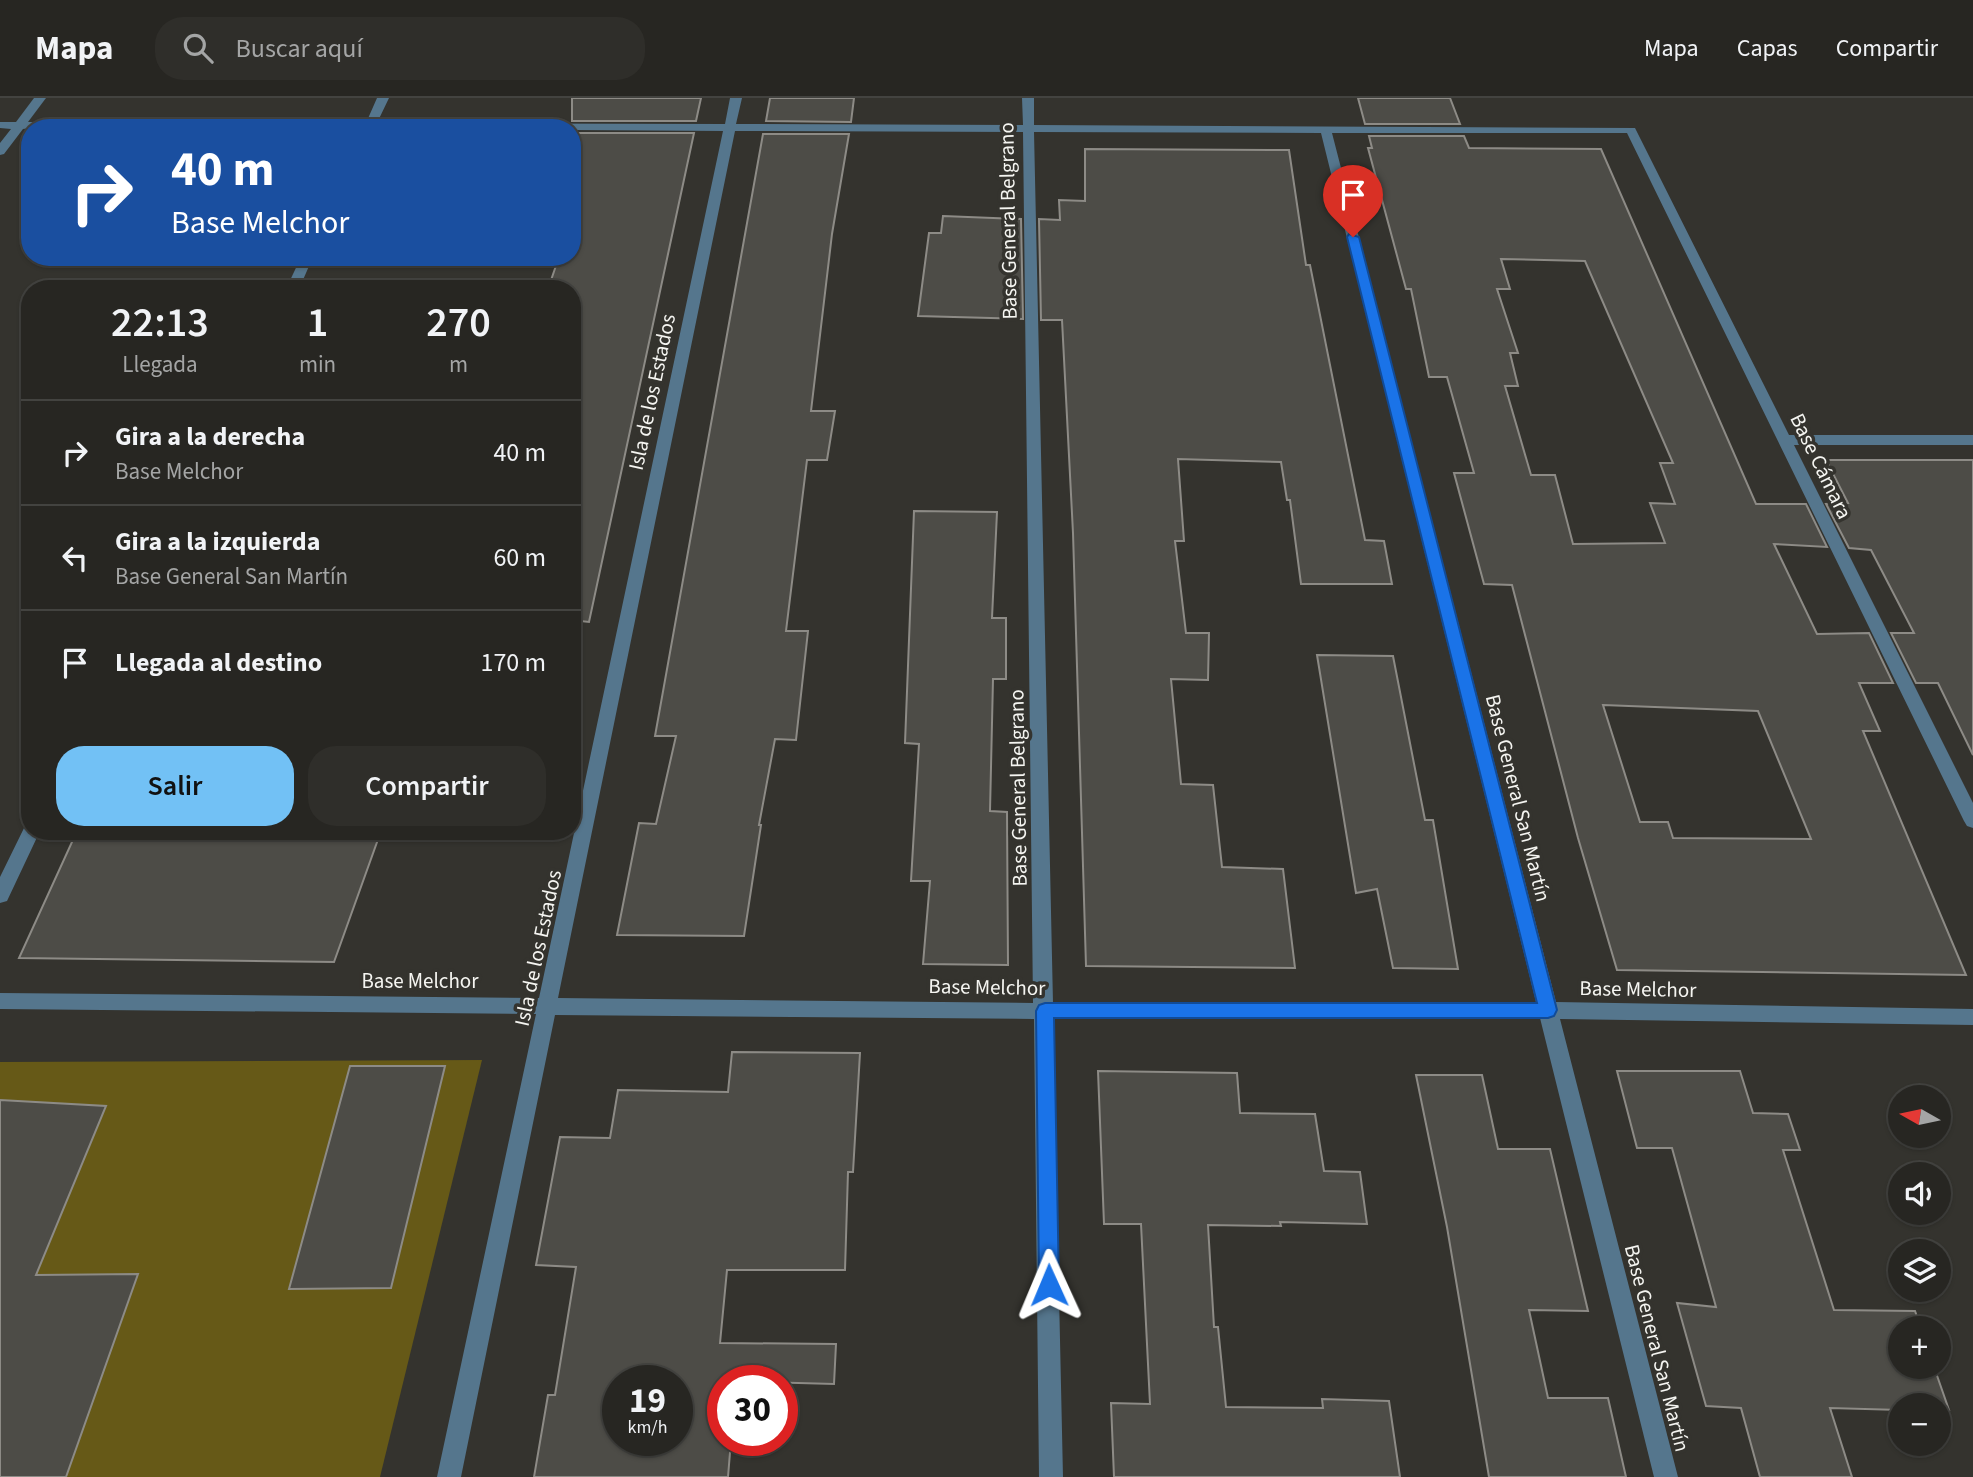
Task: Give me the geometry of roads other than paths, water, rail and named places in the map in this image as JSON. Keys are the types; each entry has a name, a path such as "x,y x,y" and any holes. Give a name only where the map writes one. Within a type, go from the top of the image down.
{"street":[{"path":"24,119 40,98"},
{"path":"373,119 383,98"},
{"name":"Isla de los Estados","path":"449,1477 736,98"},
{"name":"Base General Belgrano","path":"1028,98 1051,1477"},
{"path":"0,125 20,125"},
{"path":"0,151 20,125"},
{"path":"581,128 1326,130"},
{"name":"Base Cámara","path":"1326,130 1631,130 1973,821"},
{"name":"Base General San Martín","path":"1326,130 1666,1477"},
{"path":"1784,440 1973,440"},
{"path":"0,897 27,840"},
{"name":"Base Melchor","path":"0,1001 1045,1011 1548,1010 1973,1017"}]}
